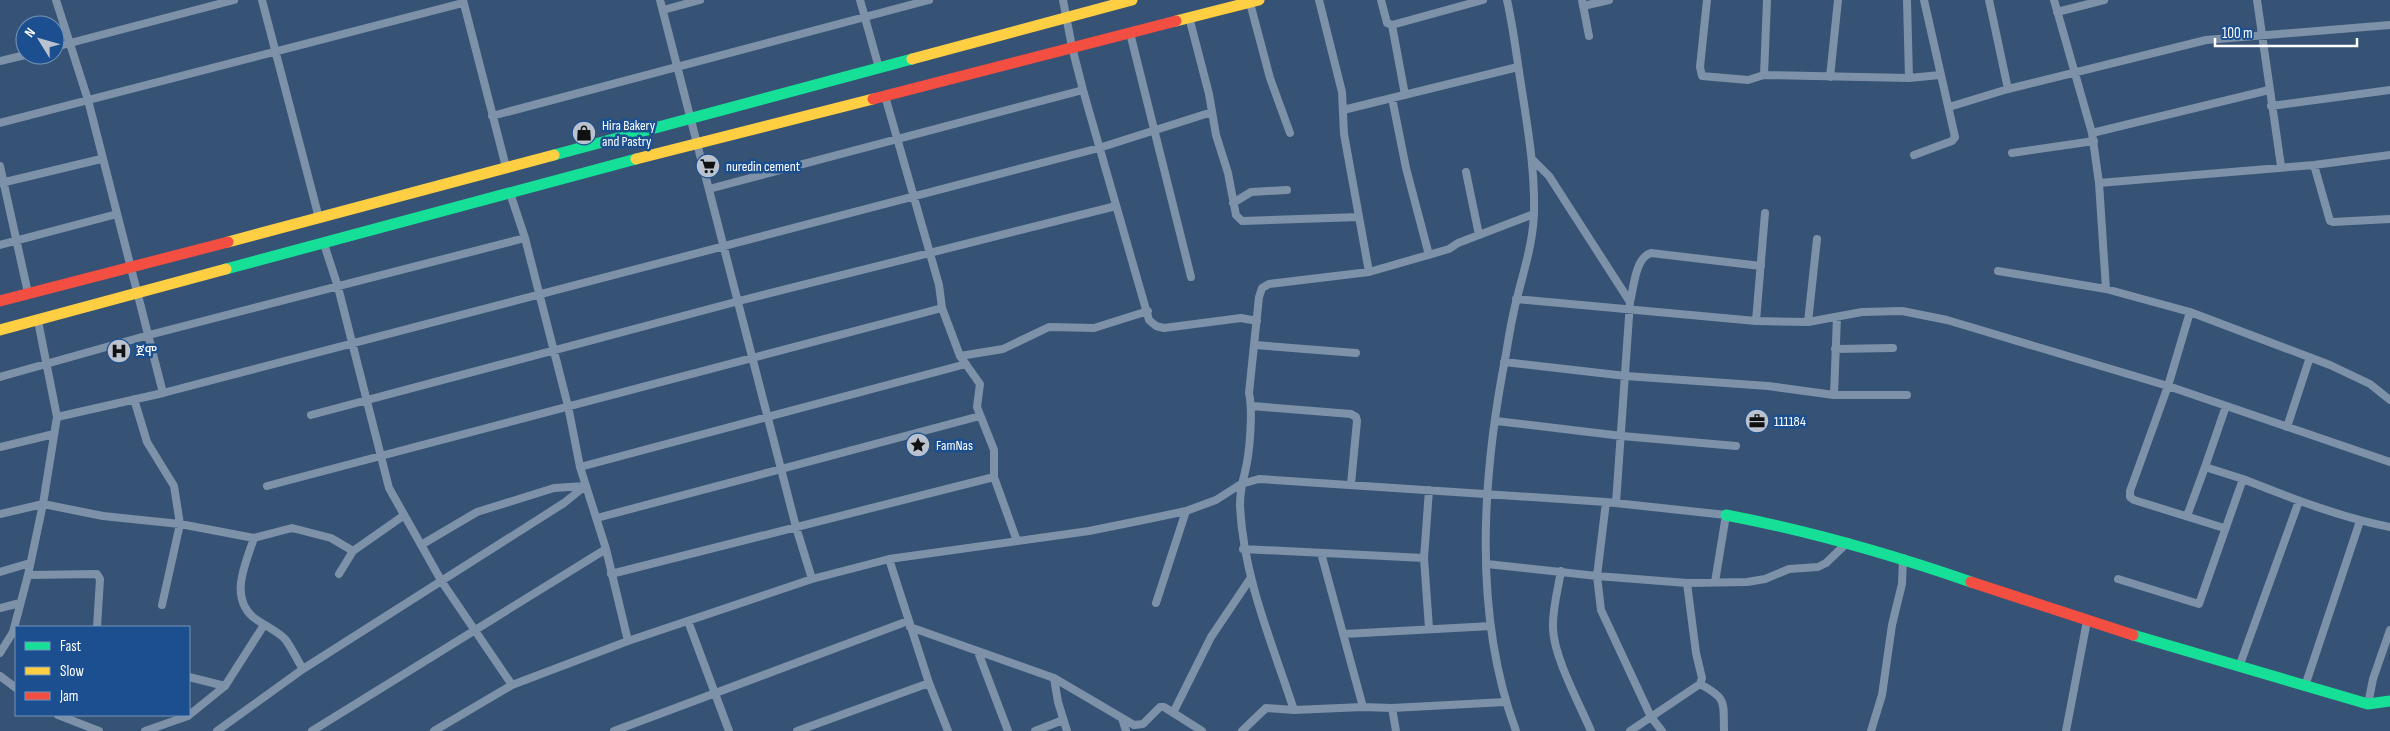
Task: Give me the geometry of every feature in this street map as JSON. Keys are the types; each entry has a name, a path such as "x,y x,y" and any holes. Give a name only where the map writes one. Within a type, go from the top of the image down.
{"main road":[{"path":"0,301 131,265 319,218 1067,19 1132,0"},
{"path":"0,330 510,194 1255,1"},
{"path":"1726,515 1790,526 1903,558 2087,621 2368,704 2390,702"}],"street":[{"path":"56,0 88,100 101,159 131,265 163,393"},
{"path":"65,44 234,0"},
{"path":"262,0 319,218"},
{"path":"660,0 678,66 689,119 739,301 751,358 796,527 812,579"},
{"path":"663,10 700,0"},
{"path":"860,0 879,68"},
{"path":"492,116 929,0"},
{"path":"1063,0 1083,90 1150,320 1156,326 1164,328 1241,318 1257,321"},
{"path":"1319,0 1342,92 1344,134 1369,272"},
{"path":"1381,0 1387,23 1392,25 1483,0"},
{"path":"1507,0 1533,160 1534,214 1531,249 1516,299 1504,362 1496,421 1487,495 1487,564 1496,667 1505,702 1516,731"},
{"path":"1589,36 1583,3 1609,0"},
{"path":"1707,0 1700,67 1702,76 1748,80 1764,75 1909,78 1940,75"},
{"path":"1764,75 1767,0"},
{"path":"1830,77 1838,0"},
{"path":"1907,0 1909,78"},
{"path":"1914,155 1953,139 1954,135 1924,0"},
{"path":"1989,0 2008,89"},
{"path":"2054,0 2093,137 2099,183 2106,289"},
{"path":"2057,12 2104,0"},
{"path":"2257,0 2271,106 2282,166"},
{"path":"1255,1 1270,78 1290,133"},
{"path":"0,123 463,2 506,167"},
{"path":"1189,17 1216,135 1228,173 1236,216 1242,220 1359,216"},
{"path":"1949,107 2008,89 2206,40 2390,24"},
{"path":"1392,25 1405,95"},
{"path":"1130,33 1191,277"},
{"path":"0,61 15,57"},
{"path":"1344,110 1518,67"},
{"path":"709,189 1083,90"},
{"path":"2012,153 2093,137 2269,90"},
{"path":"2271,106 2390,90"},
{"path":"884,96 939,284 942,308 960,356 980,384 977,407 994,450 994,477 1017,540"},
{"path":"1392,98 1406,168 1429,255"},
{"path":"58,417 163,393 1099,148 1212,112"},
{"path":"2099,183 2314,164 2390,155"},
{"path":"2,183 101,159"},
{"path":"1533,160 1549,176 1630,302"},
{"path":"2314,164 2330,220 2333,222 2390,219"},
{"path":"0,166 2,183 28,293"},
{"path":"1466,172 1479,235"},
{"path":"1234,203 1251,192 1287,190"},
{"path":"510,194 525,238 568,406 580,467 606,549 628,641"},
{"path":"311,414 739,301 1116,206"},
{"path":"1756,321 1765,213"},
{"path":"0,245 117,214"},
{"path":"1294,710 1250,579 1243,549 1241,484 1245,471 1252,406 1249,392 1262,288 1269,284 1369,272 1449,249 1458,243 1534,214"},
{"path":"0,377 149,335 525,238"},
{"path":"1808,322 1817,239"},
{"path":"324,244 338,287 351,344 367,399 379,456 389,488 403,516 442,582 512,685"},
{"path":"1616,504 1630,302 1640,261 1645,255 1651,253 1761,266"},
{"path":"1998,271 2106,289 2190,312 2356,376 2390,400"},
{"path":"1516,299 1630,311 1756,321 1808,322 1862,312 1902,311 1947,320 2168,386 2390,462"},
{"path":"267,486 942,308"},
{"path":"960,356 1003,350 1048,327 1094,328 1148,311"},
{"path":"2190,312 2168,386 2130,491 2130,497 2134,500 2224,528"},
{"path":"1834,395 1836,316"},
{"path":"15,626 43,504 58,417 38,321"},
{"path":"1255,345 1356,353"},
{"path":"1836,349 1893,348"},
{"path":"2287,427 2310,357"},
{"path":"1504,362 1626,376 1768,386 1834,395 1907,395"},
{"path":"580,467 966,364"},
{"path":"134,399 147,442 174,486 180,524 162,604"},
{"path":"1252,406 1350,414 1356,417 1351,484"},
{"path":"2187,516 2226,406"},
{"path":"597,518 980,416"},
{"path":"1496,421 1622,436 1736,446"},
{"path":"0,447 54,434"},
{"path":"2205,467 2243,479 2299,502 2360,521 2390,527"},
{"path":"611,574 994,477"},
{"path":"434,731 512,685 628,641 812,579 889,558 1089,532 1186,511 1216,500 1241,484 1259,479 1606,502 1726,515 1715,582"},
{"path":"2118,580 2199,604 2224,528 2243,479"},
{"path":"421,545 477,512 554,488 585,486"},
{"path":"217,731 303,669 564,503 585,486"},
{"path":"1429,490 1424,558 1429,628"},
{"path":"1606,502 1597,576 1601,610 1651,717 1662,731"},
{"path":"2239,667 2299,502"},
{"path":"0,514 43,504 103,516 180,524 254,538 292,528 331,538 353,551"},
{"path":"1156,603 1186,511"},
{"path":"338,574 353,551 403,516"},
{"path":"2305,686 2360,521"},
{"path":"254,538 241,577 240,592 244,606 264,625 285,640 303,669"},
{"path":"1487,564 1597,576 1687,583 1747,582 1765,579 1790,569 1818,567 1826,563 1848,542"},
{"path":"312,731 606,549"},
{"path":"1243,549 1424,558"},
{"path":"1321,553 1363,707"},
{"path":"889,558 929,683 948,731"},
{"path":"1871,731 1882,695 1892,626 1902,584 1903,558"},
{"path":"0,572 30,563"},
{"path":"1561,571 1552,628 1555,644 1591,731"},
{"path":"28,575 97,574 100,578 98,626"},
{"path":"1173,713 1211,637 1250,579"},
{"path":"1630,731 1700,684 1702,678 1696,653 1687,583"},
{"path":"0,608 20,603"},
{"path":"688,621 729,731"},
{"path":"2066,731 2087,621"},
{"path":"614,731 714,692 909,624 978,652 1054,678 1134,725 1143,724 1160,707 1202,731"},
{"path":"190,714 225,686 264,625"},
{"path":"1344,634 1491,626"},
{"path":"2368,704 2373,679 2390,630"},
{"path":"0,653 14,632"},
{"path":"978,652 1008,731"},
{"path":"0,676 15,687"},
{"path":"190,677 225,686"},
{"path":"1054,678 1067,731"},
{"path":"797,731 929,683"},
{"path":"1700,684 1717,693 1722,698 1724,731"},
{"path":"1242,731 1266,708 1294,710 1363,707 1392,708 1505,702"},
{"path":"1392,708 1396,731"},
{"path":"61,716 99,731"},
{"path":"145,731 188,716"},
{"path":"1122,718 1126,731"},
{"path":"1035,731 1063,720"}],"traffic: fast":[{"path":"554,155 912,59"},
{"path":"226,269 636,159"},
{"path":"1726,515 1850,544 1971,582"},
{"path":"2133,635 2368,704 2390,701"}],"traffic: slow":[{"path":"912,59 1132,0"},
{"path":"1176,21 1259,0"},
{"path":"636,159 873,99"},
{"path":"228,242 554,155"},
{"path":"0,330 226,269"}],"traffic: jam":[{"path":"873,99 1176,21"},
{"path":"0,301 228,242"},
{"path":"1971,582 2133,635"}],"place":[{"name":"Hira Bakery and Pastry","path":"584,133"},
{"name":"nuredin cement","path":"708,166"},
{"name":"ጀሞ","path":"119,351"},
{"name":"111184","path":"1757,421"},
{"name":"FamNas","path":"918,445"}]}
